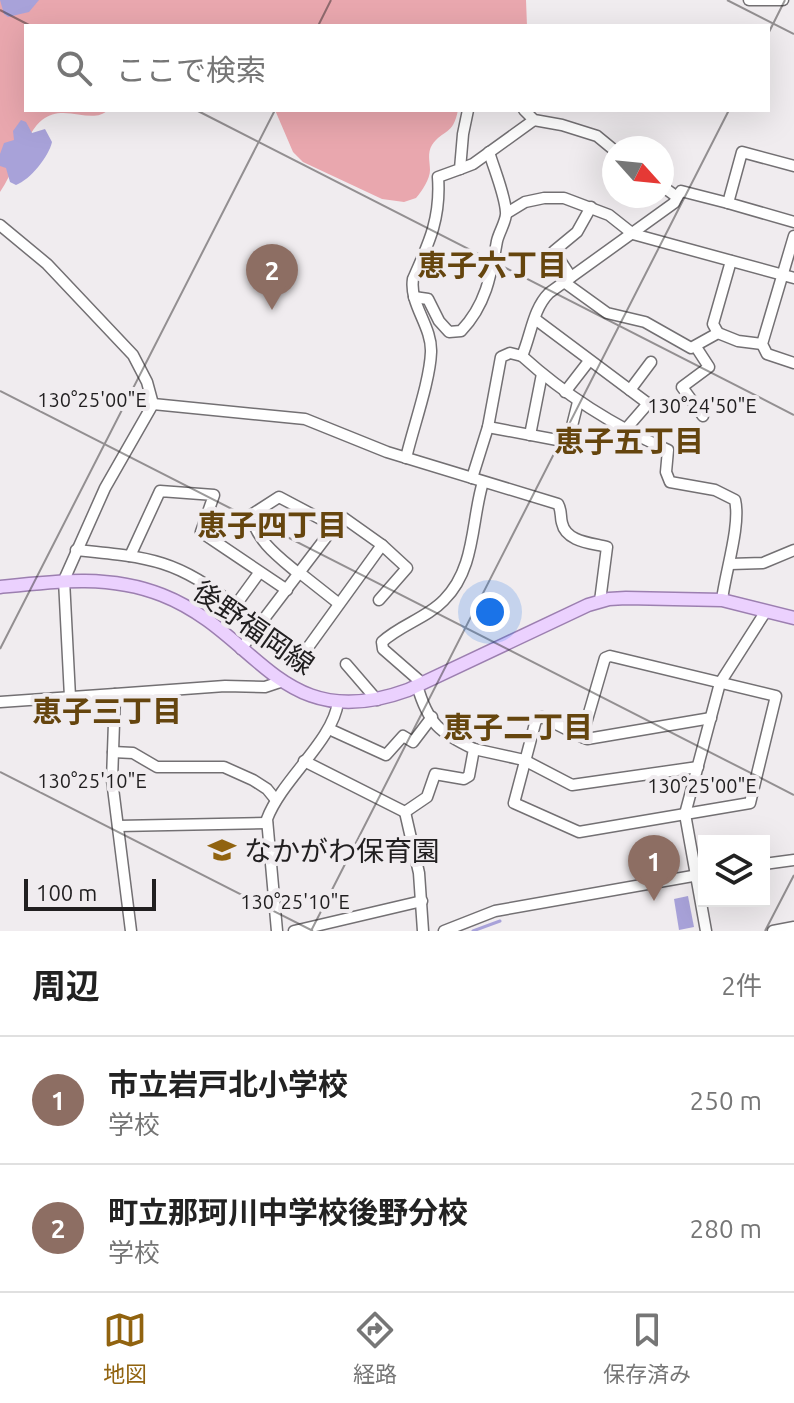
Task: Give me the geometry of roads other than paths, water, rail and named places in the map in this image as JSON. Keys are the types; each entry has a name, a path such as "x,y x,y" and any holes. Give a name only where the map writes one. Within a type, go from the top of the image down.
{"main road":[{"name":"後野福岡線","path":"0,587 64,580 134,586 162,595 203,617 280,682 306,694 338,702 377,700 420,684 600,601 626,598 722,600 794,618"}],"street":[{"path":"749,0 783,0"},
{"path":"460,169 468,112"},
{"path":"526,112 534,120 588,133 602,142"},
{"path":"406,458 431,353 425,320 411,287 437,221 440,205 438,177 473,164 534,120"},
{"path":"414,297 428,299 444,328 455,333 476,315 485,295 497,240 507,213 489,152"},
{"path":"728,203 742,152 794,166"},
{"path":"522,356 537,307 543,299 674,203 681,191 794,222"},
{"path":"507,213 525,202 553,197 591,207 616,219 633,234 788,277"},
{"path":"591,207 577,232 554,251 567,279 607,313 645,322 691,348 718,333"},
{"path":"0,225 47,264 133,355 147,382 153,404 111,477 64,580 70,697"},
{"path":"794,236 788,277 762,344 767,354 794,363"},
{"path":"731,261 713,324 718,333 738,341 762,344"},
{"path":"535,319 646,402 625,430"},
{"path":"696,347 709,367 682,387 703,416"},
{"path":"698,767 572,785 524,760 474,749 442,733 424,705 420,684 381,646 386,638 444,600 469,557 477,480 501,357 510,353 522,356 578,402 625,430 668,450 666,472 670,482 715,490 735,500 738,515 722,600"},
{"path":"565,392 589,361"},
{"path":"630,390 651,362"},
{"path":"530,435 542,374"},
{"path":"488,427 568,442 578,402"},
{"path":"153,404 305,419 379,450 558,504 562,525 569,535 607,547 600,601"},
{"path":"130,556 160,491 214,495 201,532 287,590"},
{"path":"334,526 279,497 251,515 265,545 338,603"},
{"path":"241,649 334,526 344,518 382,545 407,568 379,600"},
{"path":"309,646 382,545"},
{"path":"76,550 156,560 194,575 235,606 259,573"},
{"path":"730,564 763,563 794,550"},
{"path":"698,866 685,814 720,683 766,611"},
{"path":"582,737 605,658 610,656 776,696 750,803 579,832 514,803 538,718 582,737 587,739 711,718"},
{"path":"346,664 377,700"},
{"path":"0,702 225,686 265,687 280,682"},
{"path":"115,694 112,780 131,931"},
{"path":"277,931 267,823 276,800 329,729 337,713 338,702"},
{"path":"329,729 386,755 403,736 413,742 432,717"},
{"path":"405,812 427,797 435,774 464,779 469,776 474,749"},
{"path":"113,752 133,753 157,767 224,767 253,780 276,800"},
{"path":"304,761 405,812"},
{"path":"405,812 419,873 423,931"},
{"path":"118,826 267,823"},
{"path":"770,863 794,860"},
{"path":"444,931 495,911 698,874"},
{"path":"294,931 422,901"},
{"path":"703,907 706,931"},
{"path":"776,931 794,927"}],"waterway":[{"path":"473,931 500,921"}],"place":[{"name":"町立那珂川中学校後野分校","path":"272,310"},
{"name":"なかがわ保育園","path":"222,850"},
{"name":"市立岩戸北小学校","path":"654,901"}],"district":[{"name":"恵子六丁目","path":"492,265"},
{"name":"恵子五丁目","path":"629,441"},
{"name":"恵子四丁目","path":"272,525"},
{"name":"恵子三丁目","path":"107,711"},
{"name":"恵子二丁目","path":"518,727"}]}
